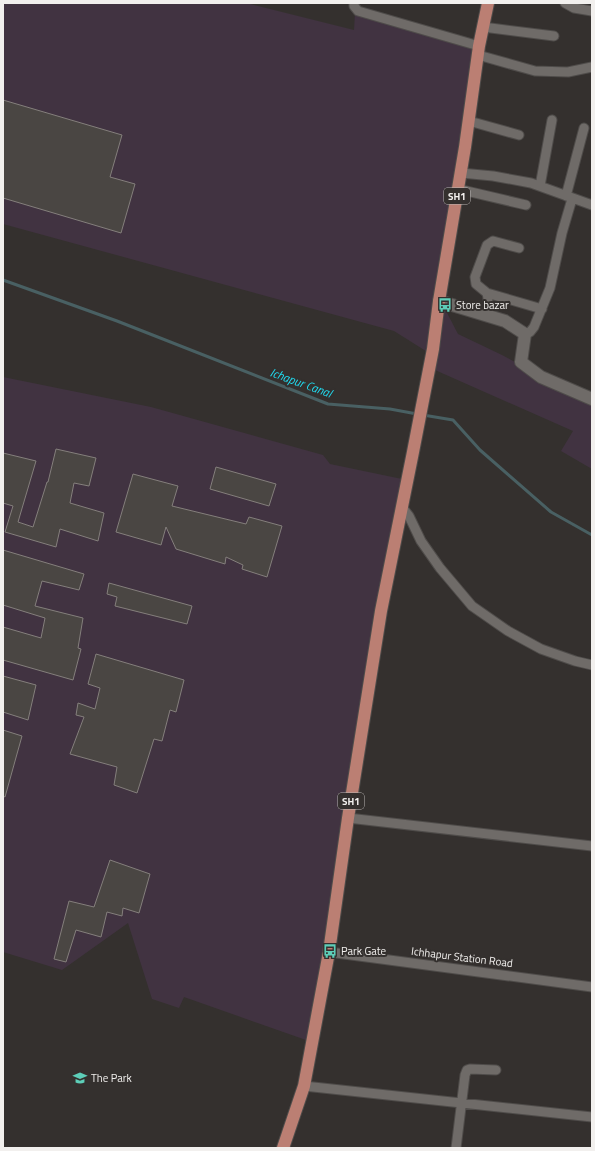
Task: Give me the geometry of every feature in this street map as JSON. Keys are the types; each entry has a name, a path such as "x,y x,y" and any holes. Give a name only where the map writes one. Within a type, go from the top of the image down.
{"main road":[{"name":"SH1","path":"283,1148 304,1086 329,952 348,818 381,611 433,349 439,301 461,173 479,50 488,3"}],"street":[{"path":"354,3 354,6 358,11 479,50 534,71 568,72 592,67"},
{"path":"566,3 574,8 592,11"},
{"path":"483,27 554,36"},
{"path":"540,186 552,120"},
{"path":"469,121 519,135"},
{"path":"525,334 530,332 534,327 550,288 584,128"},
{"path":"461,173 493,176 532,183 592,205"},
{"path":"458,189 526,205"},
{"path":"519,248 493,241 487,244 477,269 476,284 487,293 542,310"},
{"path":"486,315 488,298 487,293"},
{"path":"439,301 505,321 525,334"},
{"path":"525,334 521,362 541,377 592,400"},
{"path":"402,507 409,516 421,541 440,568 472,606 508,631 541,649 575,661 592,665"},
{"path":"348,818 592,846"},
{"name":"Ichhapur Station Road","path":"329,952 592,986"},
{"path":"456,1148 465,1074 467,1070 496,1070"},
{"path":"304,1086 592,1117"}],"shaded area":[{"path":"3,3 246,3 354,30 355,13 478,47 429,353 394,331 3,224"},
{"path":"445,309 458,334 502,355 592,404 592,469 561,451 573,431 435,370"},
{"path":"3,377 151,407 323,455 330,464 402,479 325,955 306,1040 184,997 179,1008 152,999 128,923 62,970 3,952"}],"building":[{"path":"3,100 122,135 110,177 135,184 121,233 3,198"},
{"path":"56,449 96,458 89,486 74,483 70,503 104,513 98,541 60,529 56,547 5,532 13,506 3,503 3,453 36,461 18,522 33,527 48,482"},
{"path":"216,467 276,484 269,506 210,489"},
{"path":"133,474 178,486 172,506 246,524 249,517 282,526 267,577 242,569 243,565 226,557 225,564 176,549 166,527 161,545 116,532"},
{"path":"3,550 84,574 79,590 42,581 35,606 83,618 78,648 81,649 73,680 3,660 3,627 41,638 45,618 3,605"},
{"path":"109,583 192,606 187,624 115,606 117,597 107,594"},
{"path":"96,654 184,680 176,712 170,710 162,741 154,739 137,793 114,785 117,767 70,754 84,717 76,715 78,703 95,709 100,688 88,684"},
{"path":"3,676 36,685 28,720 3,712"},
{"path":"3,730 22,736 5,797 3,796"},
{"path":"110,860 150,874 139,913 123,908 122,916 107,912 101,937 76,930 66,962 54,959 69,901 94,907"}],"waterway":[{"name":"Ichapur Canal","path":"3,280 117,321 328,404 390,409 417,414"},
{"name":"Ichapur Canal","path":"423,415 453,420 480,450 551,512 592,535"}],"place":[{"name":"Store bazar","path":"445,305"},
{"name":"Park Gate","path":"330,951"},
{"name":"The Park","path":"80,1078"}]}
